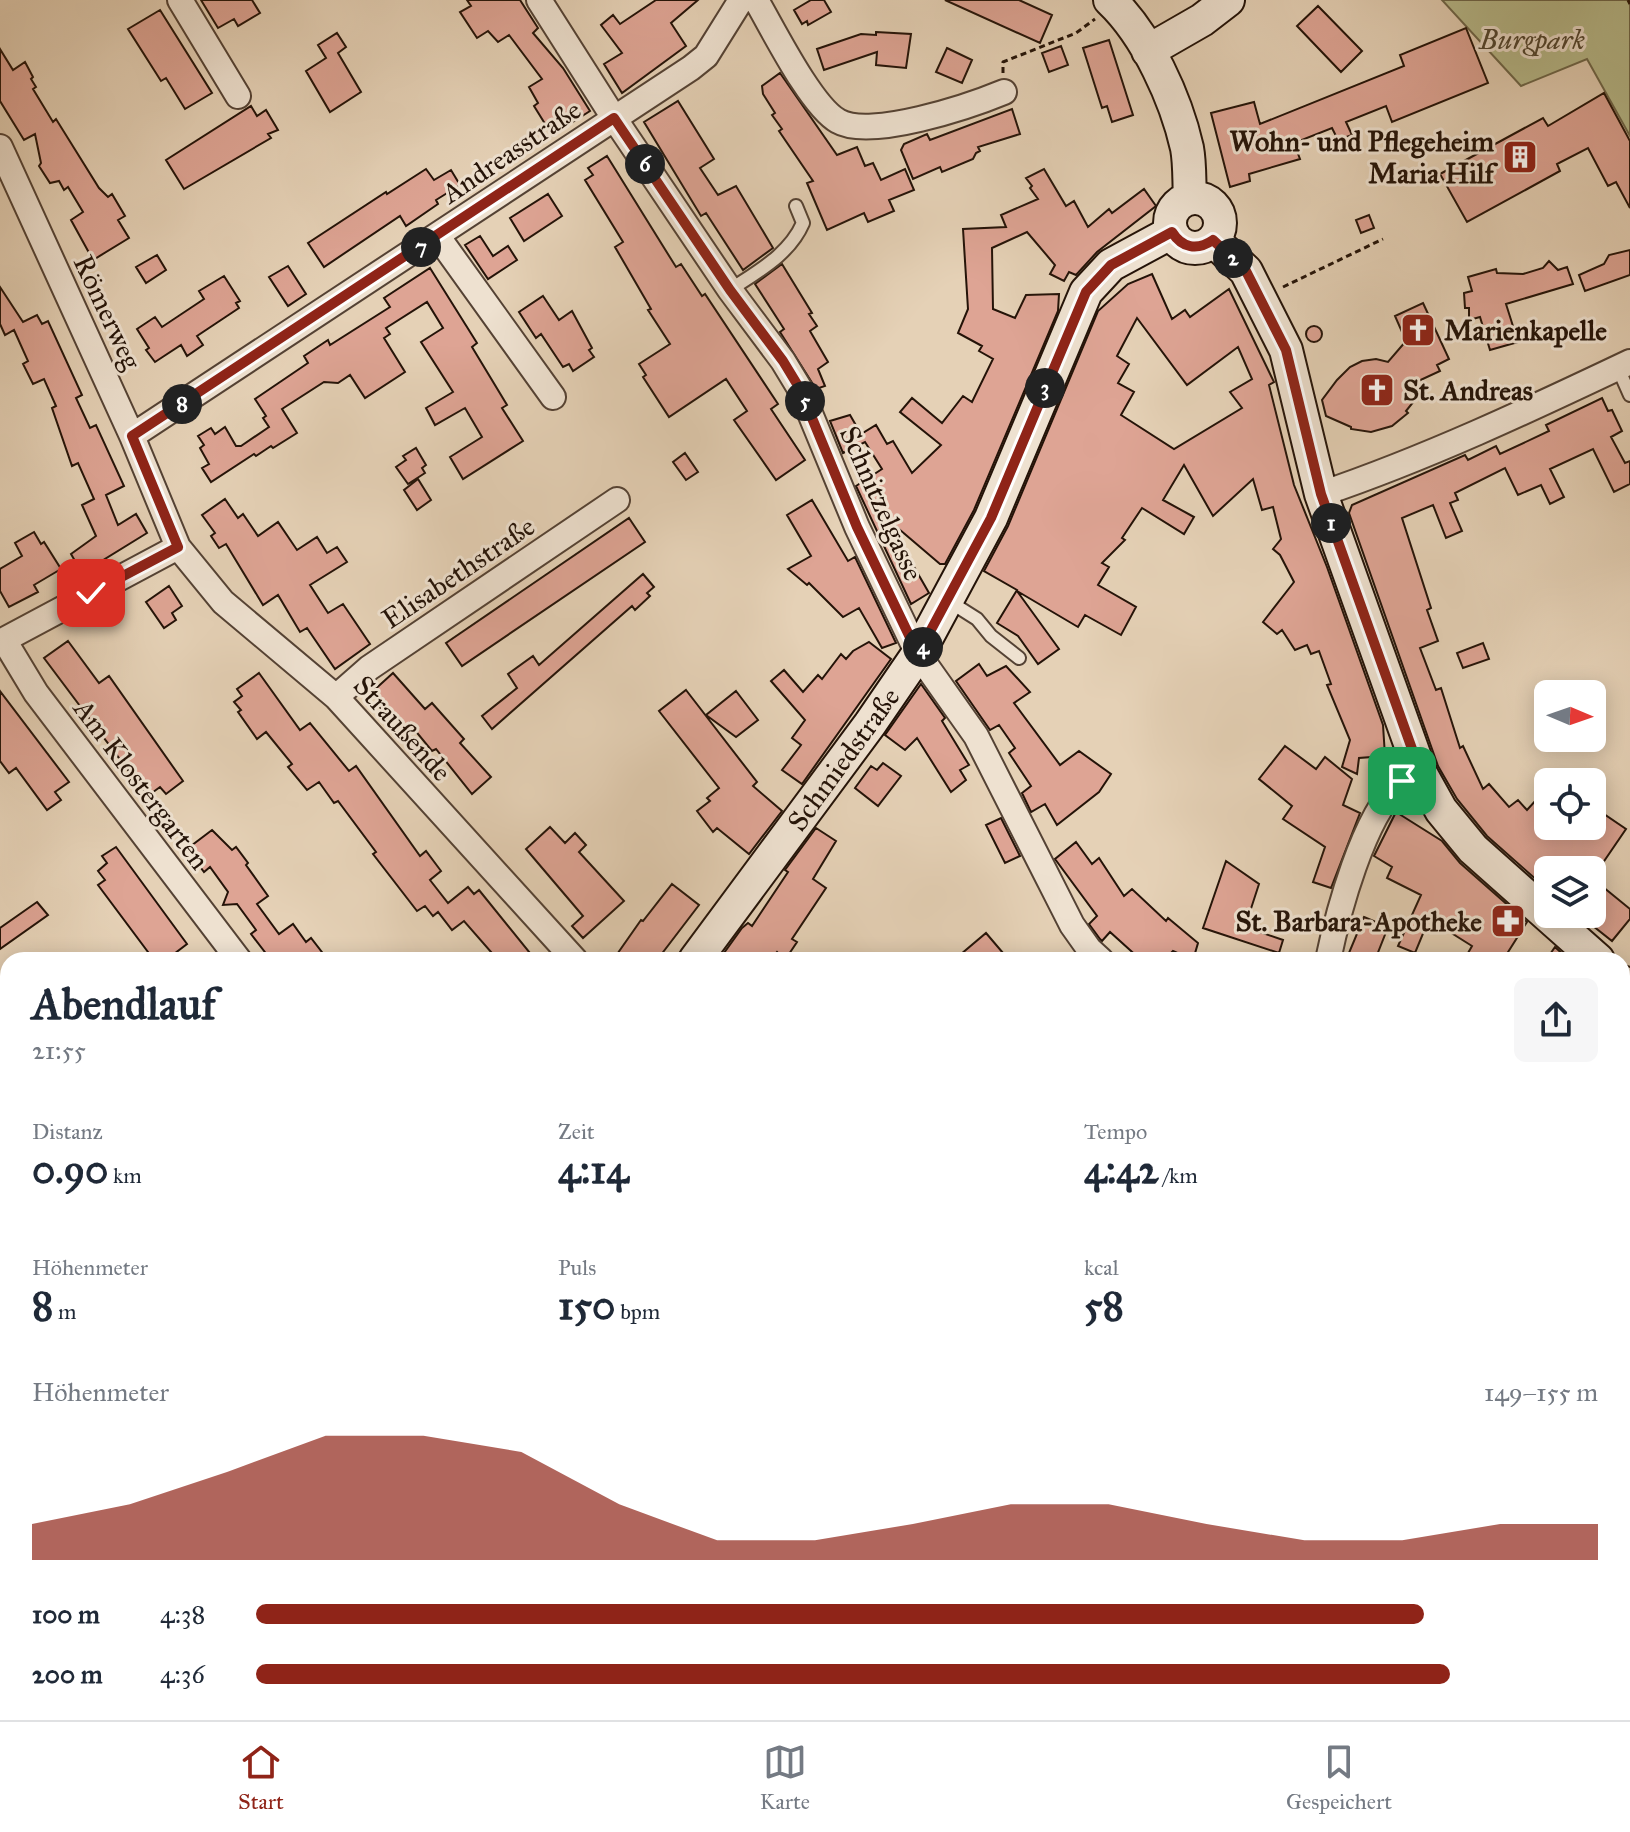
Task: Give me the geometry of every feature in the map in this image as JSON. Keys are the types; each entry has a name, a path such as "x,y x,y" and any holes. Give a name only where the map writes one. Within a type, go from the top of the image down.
{"main road":[{"path":"1112,2 1148,51 1177,112 1187,151 1190,198"},
{"path":"1148,51 1217,4"},
{"path":"1190,198 1206,200 1217,211 1219,226 1213,240 1206,245 1189,247 1172,232 1171,214 1190,198"},
{"name":"Schmiedstraße","path":"701,952 870,724 918,654 991,518 1086,292 1111,265 1172,232"},
{"path":"1213,240 1246,271 1286,350 1321,494 1421,774 1441,810 1473,849 1589,952"}],"street":[{"path":"180,0 238,96"},
{"name":"Schnitzelgasse","path":"539,0 614,118 800,389 857,527 918,654 976,736 1072,925 1092,952"},
{"name":"Andreasstraße","path":"132,436 691,68 706,56 741,0"},
{"path":"756,0 815,100 838,121 862,128 906,121 971,106 1004,92"},
{"name":"Römerweg","path":"0,147 132,436 178,547"},
{"path":"438,237 553,397"},
{"path":"1321,494 1499,423 1624,365"},
{"name":"Elisabethstraße","path":"336,697 369,668 617,500"},
{"path":"2,641 178,547"},
{"name":"Straußende","path":"178,547 223,602 336,697 568,952"},
{"name":"Am Klostergarten","path":"2,641 36,693 233,952"},
{"path":"1330,952 1363,843 1387,798 1402,781 1421,774"}],"lane":[{"path":"730,290 771,263 795,241 803,223 796,206"},
{"path":"1624,365 1630,395"},
{"path":"947,600 977,619 991,636 1019,658"}],"path":[{"path":"1004,92 1003,62 1076,33 1112,2"},
{"path":"1271,294 1383,239"}],"green space":[{"name":"Burgpark","path":"1442,0 1630,0 1630,136 1587,59 1521,86"}],"building":[{"path":"201,0 252,0 260,13 238,26 234,19 218,28"},
{"path":"467,0 520,0 538,28 533,33 563,68 590,111 552,135 534,106 538,103 529,87 542,79 509,35 498,42 488,31 477,38 460,12 471,6"},
{"path":"656,0 698,0 671,23 686,46 622,93 604,64 622,53 601,25 613,15 620,24"},
{"path":"811,0 824,0 831,12 808,25 807,21 802,24 794,10"},
{"path":"945,0 1019,0 1052,15 1040,43"},
{"path":"1318,6 1362,51 1341,72 1297,26"},
{"path":"160,10 212,93 185,109 166,78 161,81 128,29"},
{"path":"1466,28 1488,83 1392,122 1386,106 1346,122 1352,135 1338,140 1332,128 1294,143 1300,159 1249,174 1250,181 1230,187 1211,113 1254,102 1260,124 1404,66 1400,55"},
{"path":"876,32 911,34 906,68 876,65 877,52 824,70 817,49 861,34 876,35"},
{"path":"337,33 346,47 338,53 361,92 330,112 306,71 326,58 318,45"},
{"path":"1109,40 1133,115 1112,122 1107,106 1102,108 1083,48"},
{"path":"1061,46 1068,65 1049,72 1042,53"},
{"path":"947,48 972,60 962,83 936,72"},
{"path":"0,49 13,70 25,62 36,87 33,89 53,122 56,119 99,188 108,197 112,194 125,216 118,220 129,238 93,260 71,220 83,212 68,187 64,190 59,181 50,183 39,166 35,134 24,140 0,101"},
{"path":"780,73 837,155 857,147 865,166 873,163 881,180 905,169 914,190 889,200 894,211 868,222 864,213 827,230 807,183 813,181 779,131 782,129 763,94 762,86"},
{"name":"Wohn- und Pflegeheim Maria Hilf","path":"1604,93 1630,141 1630,208 1616,182 1608,186 1588,148 1557,164 1560,171 1467,222 1440,174 1543,118 1548,126"},
{"path":"678,101 714,159 700,168 718,195 736,186 773,248 743,270 706,213 701,216 644,122"},
{"path":"251,106 257,116 266,110 278,130 268,134 271,138 184,189 166,160"},
{"path":"1012,109 1020,134 978,147 980,151 973,159 942,172 940,167 913,179 901,150 904,144 927,134 930,140"},
{"path":"607,156 676,267 681,264 702,296 705,294 778,404 771,409 805,460 776,480 734,420 747,411 726,379 669,417 643,377 646,375 639,364 670,344 615,247 623,242 585,180 593,175 588,168"},
{"path":"426,169 434,180 451,170 460,185 436,200 438,204 406,226 400,216 324,267 308,243"},
{"path":"1044,169 1066,206 1074,201 1088,227 1109,209 1112,213 1144,189 1156,206 1097,252 1076,275 1069,272 1064,281 1050,274 1055,265 1027,232 992,248 993,309 1015,318 1026,295 1059,294 1058,311 974,510 945,564 940,564 886,518 929,593 911,604 856,486 882,469 865,442 843,453 830,421 850,415 861,434 876,425 887,444 893,441 912,473 941,445 900,412 912,398 942,423 963,396 972,402 993,359 979,351 982,346 958,333 968,309 963,229 1006,227 1001,215 1038,199 1026,178"},
{"path":"548,194 562,216 524,241 510,218"},
{"path":"1369,215 1374,228 1361,233 1356,220"},
{"path":"480,236 493,256 508,246 517,260 488,279 465,245"},
{"path":"1630,250 1630,275 1585,291 1579,275 1604,264 1609,255"},
{"path":"157,255 166,270 146,283 136,267"},
{"path":"1549,261 1558,270 1567,267 1573,284 1506,304 1518,342 1490,350 1480,317 1469,320 1469,308 1465,308 1464,293 1472,291 1468,277 1496,269 1497,273 1523,274 1543,268"},
{"path":"782,264 812,313 809,314 817,326 810,331 828,362 818,369 825,386 816,389 780,332 784,329 755,284"},
{"path":"288,266 306,294 288,306 269,277"},
{"path":"430,268 477,343 472,347 507,405 502,408 523,441 463,479 450,457 482,437 465,408 435,425 426,408 453,392 421,342 443,328 427,302 386,328 390,334 384,338 405,372 365,398 350,375 338,383 324,382 282,409 297,433 273,448 271,446 256,456 254,454 211,482 202,468 209,464 200,448 204,445 198,436 211,428 215,434 225,427 236,446 241,446 269,427 255,399 308,363 304,356 328,340 330,345 390,307 384,298"},
{"path":"1152,274 1172,319 1185,310 1190,317 1229,289 1274,382 1269,385 1294,485 1327,567 1383,725 1385,756 1359,758 1357,774 1342,767 1350,740 1327,685 1331,684 1319,651 1311,654 1307,645 1295,650 1282,630 1277,634 1263,622 1294,582 1280,555 1273,549 1281,539 1273,507 1262,510 1253,479 1213,516 1184,465 1163,500 1194,517 1184,534 1142,508 1122,538 1125,540 1102,563 1109,567 1098,585 1136,607 1121,635 1085,615 1078,627 1017,591 1059,649 1038,664 1018,636 997,623 1017,590 984,571 1008,526 1098,311 1128,284","holes":["1137,318 1187,385 1238,347 1252,379 1230,392 1242,408 1174,449 1121,415 1134,392 1118,383 1129,364 1117,356"]},
{"path":"224,276 240,301 236,303 239,308 197,336 203,345 187,356 181,345 155,362 137,329 155,317 162,327 204,299 199,291"},
{"path":"0,287 23,322 37,315 42,324 48,321 82,395 76,398 90,428 96,425 124,486 106,495 118,525 136,514 147,533 82,573 71,554 96,536 82,505 94,499 78,463 72,466 52,408 56,406 44,379 33,384 23,364 28,361 14,330 5,335 0,324"},
{"path":"543,296 559,320 572,311 592,348 589,350 594,357 573,371 569,364 563,367 541,334 536,338 519,312"},
{"name":"St. Andreas","path":"1423,303 1449,359 1437,365 1440,371 1414,383 1423,390 1406,411 1408,413 1392,426 1371,432 1351,429 1326,416 1322,400 1337,380 1350,367 1362,361 1376,359 1388,362 1406,341 1395,316"},
{"path":"1314,326 1320,328 1320,340 1314,342 1308,340 1306,334 1308,328"},
{"path":"1602,398 1622,431 1611,437 1625,463 1630,461 1630,484 1614,492 1593,449 1550,469 1564,497 1550,504 1541,485 1518,495 1505,468 1455,493 1458,500 1450,503 1462,531 1446,538 1433,505 1402,518 1431,608 1427,610 1438,641 1420,648 1436,690 1441,688 1460,748 1463,746 1483,789 1489,784 1509,807 1518,800 1527,810 1534,802 1534,840 1606,840 1606,815 1626,829 1606,858 1534,856 1534,878 1487,836 1457,799 1438,766 1349,513 1352,505 1465,455 1468,460 1496,446 1500,454 1549,431 1546,425"},
{"path":"416,448 426,465 422,468 425,473 408,484 396,467 406,460 403,456"},
{"path":"685,453 698,472 686,480 673,462"},
{"path":"418,479 431,500 417,510 404,490"},
{"path":"225,499 238,518 243,514 258,536 278,522 297,550 317,537 327,553 337,547 347,562 310,585 328,613 343,604 370,644 335,669 307,628 300,632 278,595 263,605 226,544 219,548 211,536 215,533 202,515"},
{"path":"812,500 848,561 855,557 896,643 882,648 859,608 843,617 809,583 807,585 788,569 811,556 787,515"},
{"path":"629,518 645,542 462,666 446,643"},
{"path":"34,532 61,569 34,585 38,592 9,607 0,591 0,569 22,556 15,543"},
{"path":"643,574 654,587 647,593 650,596 635,610 632,606 492,729 482,716 517,688 508,674 533,656 539,665"},
{"path":"169,586 182,606 172,613 176,620 164,628 146,602"},
{"path":"68,641 99,683 109,676 183,781 166,794 160,787 149,795 143,790 44,658"},
{"path":"869,642 891,659 802,784 782,770 801,745 792,738 805,720 771,681 784,670 803,692 818,675 822,679 841,654 846,659"},
{"path":"1483,643 1489,659 1463,668 1457,653"},
{"path":"979,664 987,676 1006,666 1030,692 1014,703 1060,765 1079,751 1111,774 1099,792 1057,825 1045,804 1031,812 1022,793 1031,786 1009,753 1015,748 999,725 990,730 956,681"},
{"path":"259,673 300,730 310,723 349,771 356,766 420,856 426,851 441,871 430,880 448,903 468,887 474,894 479,890 529,952 491,952 464,921 452,930 438,912 433,916 425,906 417,911 373,854 376,852 338,801 334,803 319,782 307,790 288,767 292,764 266,732 257,739 234,702 242,696 237,689"},
{"path":"393,673 425,709 432,703 464,739 460,743 491,777 472,794 436,749 432,751 409,723 404,728 397,719 393,722 377,704 380,701 372,692"},
{"path":"921,684 945,718 942,721 969,765 960,770 966,780 951,792 917,738 905,750 885,735"},
{"path":"686,690 757,782 753,786 782,811 749,854 717,828 713,832 697,811 710,801 707,798 719,788 659,711"},
{"path":"0,691 69,782 55,792 61,800 47,810 16,768 9,773 0,761"},
{"path":"736,691 758,720 736,737 706,715"},
{"path":"1285,746 1316,769 1325,757 1352,779 1343,805 1360,813 1331,888 1313,882 1325,847 1283,819 1292,806 1259,779"},
{"path":"883,763 901,776 878,806 855,788 871,766 877,770"},
{"path":"1396,812 1442,841 1460,863 1527,922 1508,952 1469,952 1472,946 1429,919 1415,952 1398,946 1421,895 1387,878 1392,867 1374,856"},
{"path":"1001,818 1020,856 1005,863 986,825"},
{"path":"550,827 565,843 575,833 586,845 579,852 624,901 583,938 572,926 583,916 526,849"},
{"path":"816,828 836,841 813,879 826,888 792,939 797,942 790,952 725,952 742,928 748,923 752,926 788,872 785,870"},
{"path":"212,830 232,850 236,847 268,896 257,904 279,934 293,924 306,942 311,938 322,952 265,952 251,934 256,930 237,904 223,905 228,892 210,867 204,872 187,849"},
{"path":"1076,842 1092,864 1099,858 1124,896 1132,889 1166,921 1168,918 1198,943 1195,952 1132,952 1110,932 1102,941 1089,924 1097,916 1055,859"},
{"path":"116,847 187,944 176,952 148,952 98,885 105,880 98,871 107,863 102,856"},
{"path":"1226,861 1259,884 1245,927 1283,940 1279,952 1276,952 1203,928"},
{"path":"672,884 699,905 663,952 619,952"},
{"path":"1606,889 1630,909 1630,919 1612,941 1596,928 1606,928"},
{"path":"37,902 48,915 0,949 0,928"},
{"path":"1364,917 1388,927 1378,952 1349,952"},
{"path":"986,933 1002,952 963,952"}],"place":[{"name":"Wohn- und Pflegeheim Maria Hilf","path":"1520,157"},
{"name":"Marienkapelle","path":"1418,330"},
{"name":"St. Andreas","path":"1377,390"},
{"name":"St. Barbara-Apotheke","path":"1508,921"}],"route":[{"path":"91,593 178,547 132,436 438,237 614,118 800,389 857,527 918,654 991,518 1086,292 1111,265 1172,232 1175,238 1189,247 1206,245 1213,240 1246,271 1286,350 1321,494 1421,774 1402,781"}]}
